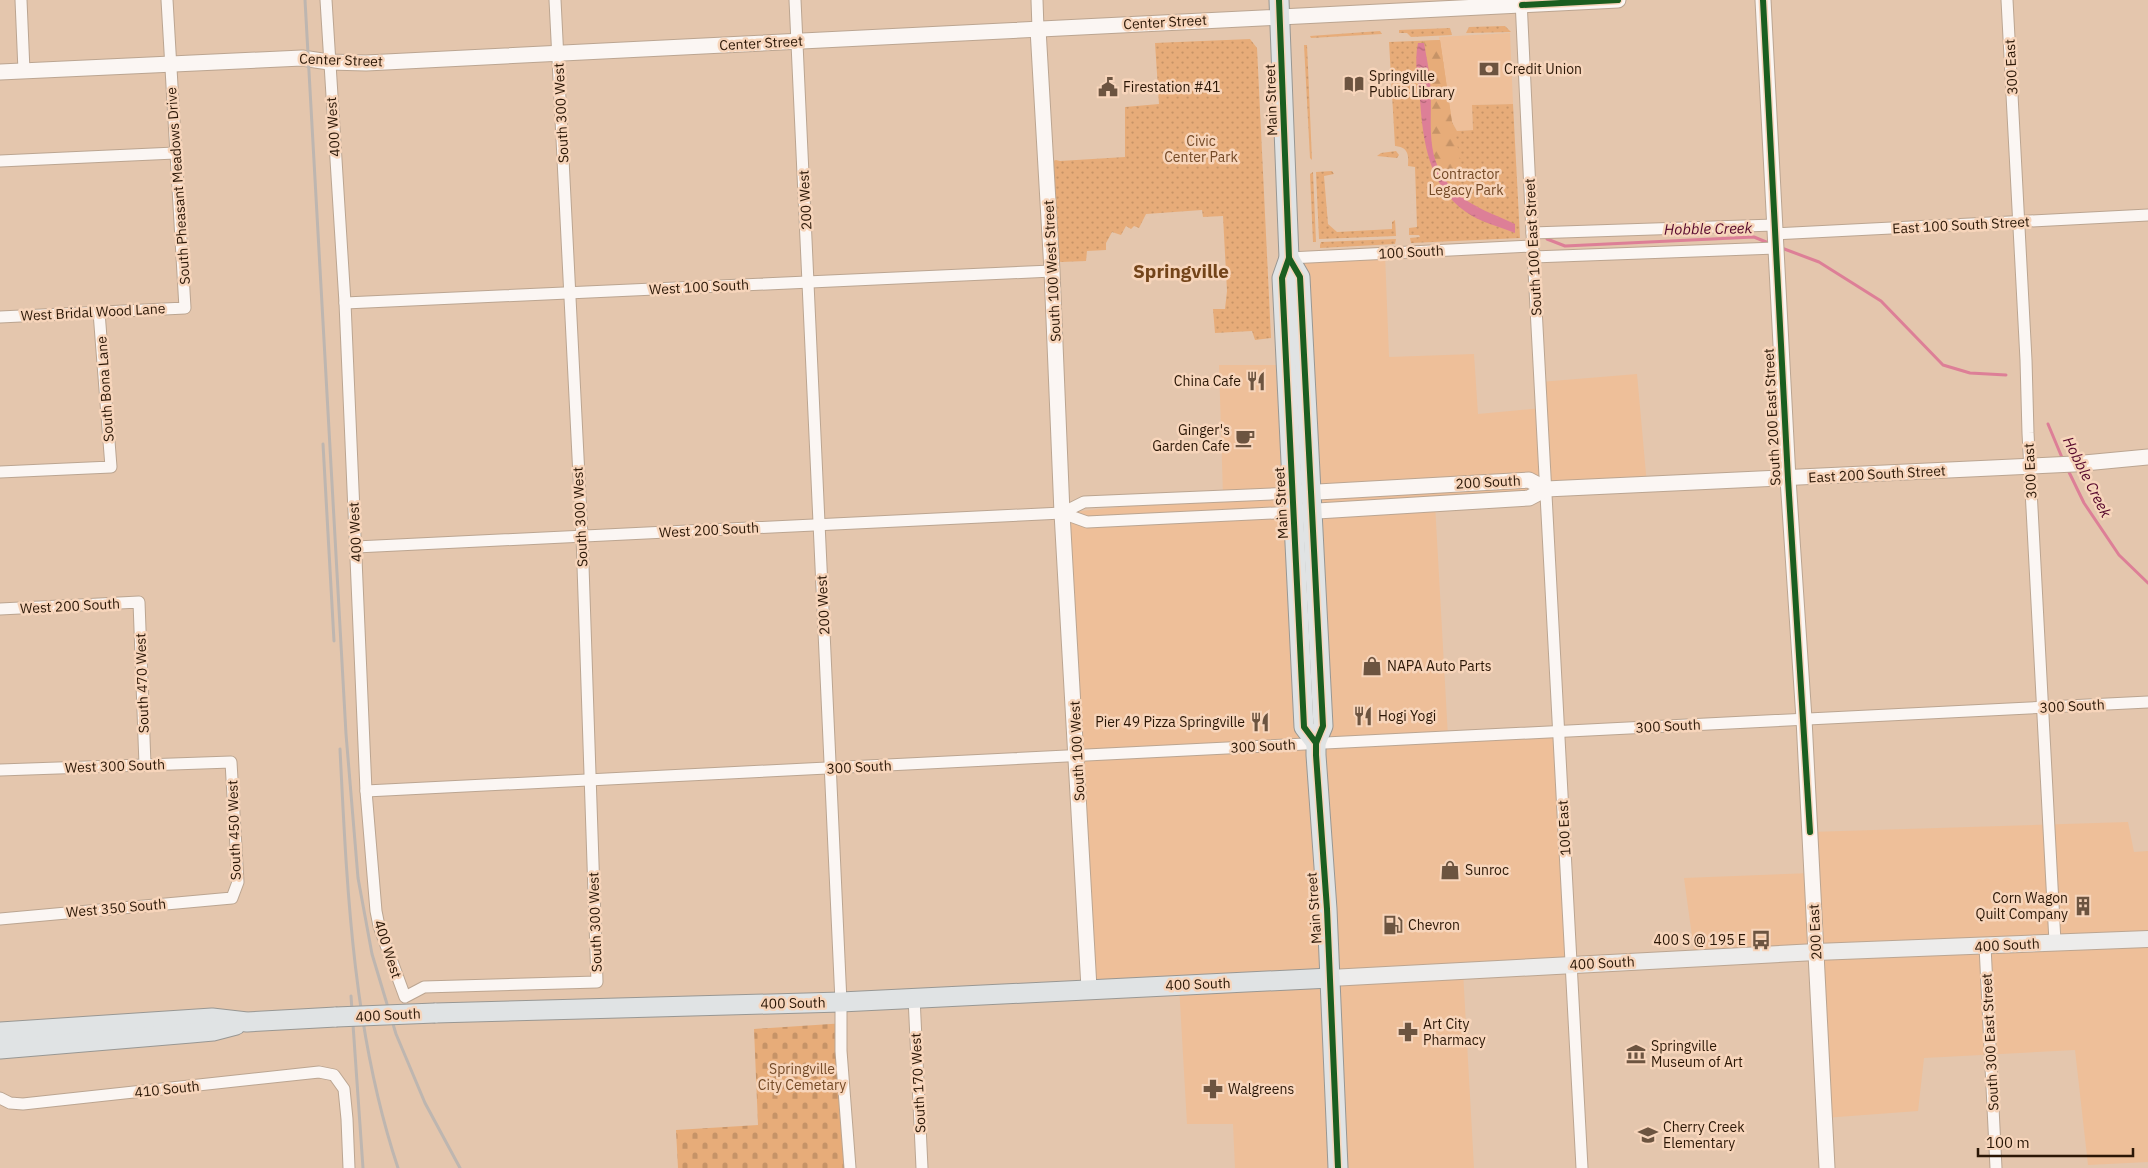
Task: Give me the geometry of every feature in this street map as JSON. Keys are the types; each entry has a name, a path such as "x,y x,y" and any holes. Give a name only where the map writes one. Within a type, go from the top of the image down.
{"main road":[{"name":"Main Street","path":"1280,8 1289,258 1282,278 1303,512 1304,727 1316,744 1330,978 1338,1168"},
{"name":"400 South","path":"0,1032 212,1018 247,1022 435,1013 841,1002 1816,952 2148,940"},
{"name":"400 South","path":"0,1049 214,1031 247,1022"}],"street":[{"path":"21,0 24,71"},
{"name":"South Pheasant Meadows Drive","path":"167,0 185,308"},
{"name":"400 West","path":"326,0 345,303 366,791 376,911 379,926 404,997"},
{"name":"South 300 West","path":"555,0 582,536 597,982"},
{"name":"200 West","path":"794,0 809,281 841,1002 841,1051 850,1168"},
{"path":"1037,0 1038,29"},
{"name":"Center Street","path":"0,72 302,58 329,62 366,63 1038,29 1280,8 1618,0"},
{"name":"South 200 East Street","path":"1763,0 1788,479 1810,832"},
{"name":"300 East","path":"2007,0 2055,942"},
{"name":"South 100 East Street","path":"1521,2 1546,489"},
{"name":"South 100 West Street","path":"1038,29 1052,271 1062,513"},
{"path":"0,161 175,153"},
{"name":"East 100 South Street","path":"1533,252 1775,236 2148,216"},
{"name":"East 100 South Street","path":"1532,233 1775,236"},
{"name":"100 South","path":"1289,258 1533,252"},
{"name":"West 100 South","path":"345,303 1052,271"},
{"name":"West Bridal Wood Lane","path":"0,317 185,308"},
{"name":"South Bona Lane","path":"0,472 111,467 99,312"},
{"name":"East 200 South Street","path":"1546,489 1788,479 2030,465 2068,465 2148,457"},
{"name":"200 South","path":"1062,513 1084,502 1529,480 1546,489"},
{"name":"200 South","path":"1062,513 1087,522 1303,512 1529,498 1546,489"},
{"name":"100 East","path":"1546,489 1582,1168"},
{"name":"West 200 South","path":"356,547 1062,513"},
{"name":"South 100 West","path":"1062,513 1077,756 1088,988"},
{"name":"West 200 South","path":"0,609 139,602"},
{"name":"South 470 West","path":"139,602 145,765"},
{"name":"300 South","path":"366,791 2148,702"},
{"name":"West 300 South","path":"0,770 231,762"},
{"name":"South 450 West","path":"231,762 238,882 232,898"},
{"name":"200 East","path":"1810,832 1827,1168"},
{"name":"West 350 South","path":"0,920 232,898"},
{"name":"South 300 East Street","path":"1985,946 1996,1168"},
{"name":"400 South","path":"404,997 424,986 597,982"},
{"name":"South 170 West","path":"914,997 922,1168"},
{"name":"410 South","path":"0,1098 23,1104 319,1072 334,1075 344,1089 348,1119 349,1168"}],"shaded area":[{"path":"1510,33 1513,104 1472,105 1473,130 1457,131 1452,122 1439,37"},
{"path":"1385,254 1389,357 1474,354 1478,414 1542,408 1540,382 1637,374 1647,485 1435,504 1448,737 1559,732 1570,965 1463,971 1474,1168 1235,1168 1233,1124 1187,1124 1179,985 1089,988 1062,513 1223,496 1219,365 1287,365 1289,258"},
{"path":"2128,822 2134,852 2148,851 2148,1162 2088,1165 2075,1050 1924,1058 1918,1111 1824,1118 1816,952 1695,958 1684,878 1812,873 1810,832"}],"green space":[{"path":"1505,26 1511,32 1466,33 1469,27"},
{"path":"1450,28 1452,35 1411,37 1407,33 1399,33 1399,30"},
{"path":"1380,31 1382,34 1311,38 1310,36"},
{"name":"Civic Center Park","path":"1250,39 1257,48 1271,338 1255,340 1252,331 1215,333 1213,309 1225,309 1227,291 1223,216 1203,217 1202,210 1146,214 1139,228 1134,226 1131,229 1126,226 1121,235 1112,232 1106,243 1106,250 1087,251 1086,261 1061,262 1058,261 1053,161 1125,157 1125,107 1159,104 1155,43"},
{"name":"Contractor Legacy Park","path":"1440,40 1452,122 1457,131 1473,130 1472,105 1513,104 1520,238 1411,243 1410,238 1420,237 1419,235 1409,235 1409,228 1417,227 1415,167 1408,166 1407,152 1403,148 1395,146 1389,42"},
{"path":"1440,40 1452,122 1461,162 1461,172 1453,190 1443,178 1437,165 1431,139 1430,83 1424,41"},
{"path":"1304,45 1307,45 1312,160 1310,158"},
{"path":"1396,151 1399,155 1397,158 1377,156 1381,153"},
{"path":"1332,171 1334,174 1324,176 1328,224 1337,232 1392,229 1392,222 1395,220 1396,236 1319,239 1316,172"},
{"path":"1313,172 1316,242 1313,242 1310,174"},
{"path":"1396,239 1395,244 1320,248 1321,242"},
{"name":"Springville City Cemetary","path":"846,1023 852,1168 678,1168 676,1130 758,1125 754,1029"}],"water":[{"path":"1418,43 1424,43 1428,66 1432,140 1438,167 1457,193 1477,207 1515,224 1515,233 1466,212 1444,189 1436,176 1430,162 1423,132 1416,57"}],"waterway":[{"name":"Hobble Creek","path":"1547,239 1565,246 1754,237 1771,244"},
{"name":"Hobble Creek","path":"1779,247 1819,262 1881,301 1943,365 1970,373 2006,375"},
{"name":"Hobble Creek","path":"2048,424 2063,460"},
{"name":"Hobble Creek","path":"2067,468 2084,503 2119,555 2148,583"}],"railway":[{"path":"305,0 346,734 358,878 372,954 396,1034 425,1103 460,1168"},
{"path":"323,444 334,641"},
{"path":"340,749 350,908 362,1013 383,1117 398,1168"},
{"path":"351,996 363,1168"}],"cycle path":[{"path":"1279,0 1289,258 1282,278 1304,727 1316,743"},
{"path":"1522,5 1618,0"},
{"path":"1763,0 1788,479 1810,832"},
{"path":"1289,258 1300,277 1323,726 1316,743 1316,755 1327,909 1338,1168"}],"place":[{"name":"Credit Union","path":"1489,69"},
{"name":"Springville Public Library","path":"1354,84"},
{"name":"Firestation #41","path":"1108,87"},
{"name":"China Cafe","path":"1256,381"},
{"name":"Ginger's Garden Cafe","path":"1245,438"},
{"name":"NAPA Auto Parts","path":"1372,666"},
{"name":"Hogi Yogi","path":"1363,716"},
{"name":"Pier 49 Pizza Springville","path":"1260,722"},
{"name":"Sunroc","path":"1450,870"},
{"name":"Corn Wagon Quilt Company","path":"2083,906"},
{"name":"Chevron","path":"1393,925"},
{"name":"400 S @ 195 E","path":"1761,940"},
{"name":"Art City Pharmacy","path":"1408,1032"},
{"name":"Springville Museum of Art","path":"1636,1054"},
{"name":"Walgreens","path":"1213,1089"},
{"name":"Cherry Creek Elementary","path":"1648,1135"}],"district":[{"name":"Springville","path":"1181,271"}]}
